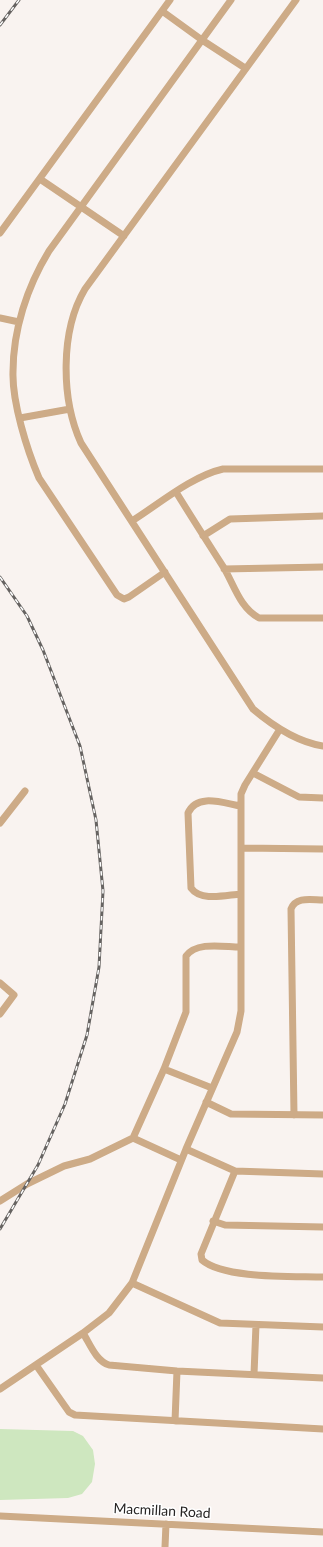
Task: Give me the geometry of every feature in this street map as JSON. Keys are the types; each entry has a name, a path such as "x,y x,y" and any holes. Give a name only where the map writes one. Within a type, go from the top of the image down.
{"street":[{"path":"0,233 170,0"},
{"path":"165,572 129,597 124,599 118,595 39,478 31,457 20,418 13,373 19,322 41,264 231,0"},
{"path":"296,0 245,68 83,293 73,319 66,378 70,409 81,443 253,709 280,729 311,743 323,746"},
{"path":"162,11 202,40 245,68"},
{"path":"40,178 80,208 124,236"},
{"path":"0,318 19,322"},
{"path":"20,418 70,409"},
{"path":"132,521 176,492 206,475 222,469 323,469"},
{"path":"176,492 224,569 235,593 254,615 259,618 323,618"},
{"path":"203,536 230,519 323,516"},
{"path":"224,569 323,567"},
{"path":"0,1389 83,1333 109,1313 132,1282 181,1160 239,1025 242,848 240,806 241,794 280,729"},
{"path":"253,772 299,797 323,798"},
{"path":"0,823 25,791"},
{"path":"240,806 202,801 196,803 190,808 188,813 188,821 189,877 191,888 194,892 204,896 241,894"},
{"path":"242,848 323,849"},
{"path":"294,1115 291,909 295,902 300,900 323,900"},
{"path":"0,1201 26,1184 64,1166 90,1159 133,1138 164,1070 186,1012 186,956 193,949 198,948 240,947"},
{"path":"0,983 14,995 0,1014"},
{"path":"164,1070 212,1088"},
{"path":"206,1102 231,1114 323,1115"},
{"path":"133,1138 181,1160"},
{"path":"186,1149 235,1171 323,1174"},
{"path":"235,1171 213,1221 200,1257 209,1265 234,1273 323,1277"},
{"path":"213,1221 225,1225 323,1227"},
{"path":"132,1282 220,1323 323,1326"},
{"path":"254,1374 256,1324"},
{"path":"83,1333 104,1363 177,1371 323,1378"},
{"path":"36,1365 69,1412 75,1415 323,1429"},
{"path":"175,1421 177,1371"},
{"name":"Macmillan Road","path":"0,1516 323,1532"},
{"path":"165,1547 166,1524"}],"green space":[{"path":"0,1429 73,1431 83,1436 93,1450 95,1464 92,1482 82,1494 68,1498 0,1500"}],"railway":[{"path":"0,25 19,0"},
{"path":"0,577 27,616 43,650 80,746 96,820 103,891 99,967 87,1035 65,1104 38,1165 0,1229"}]}
